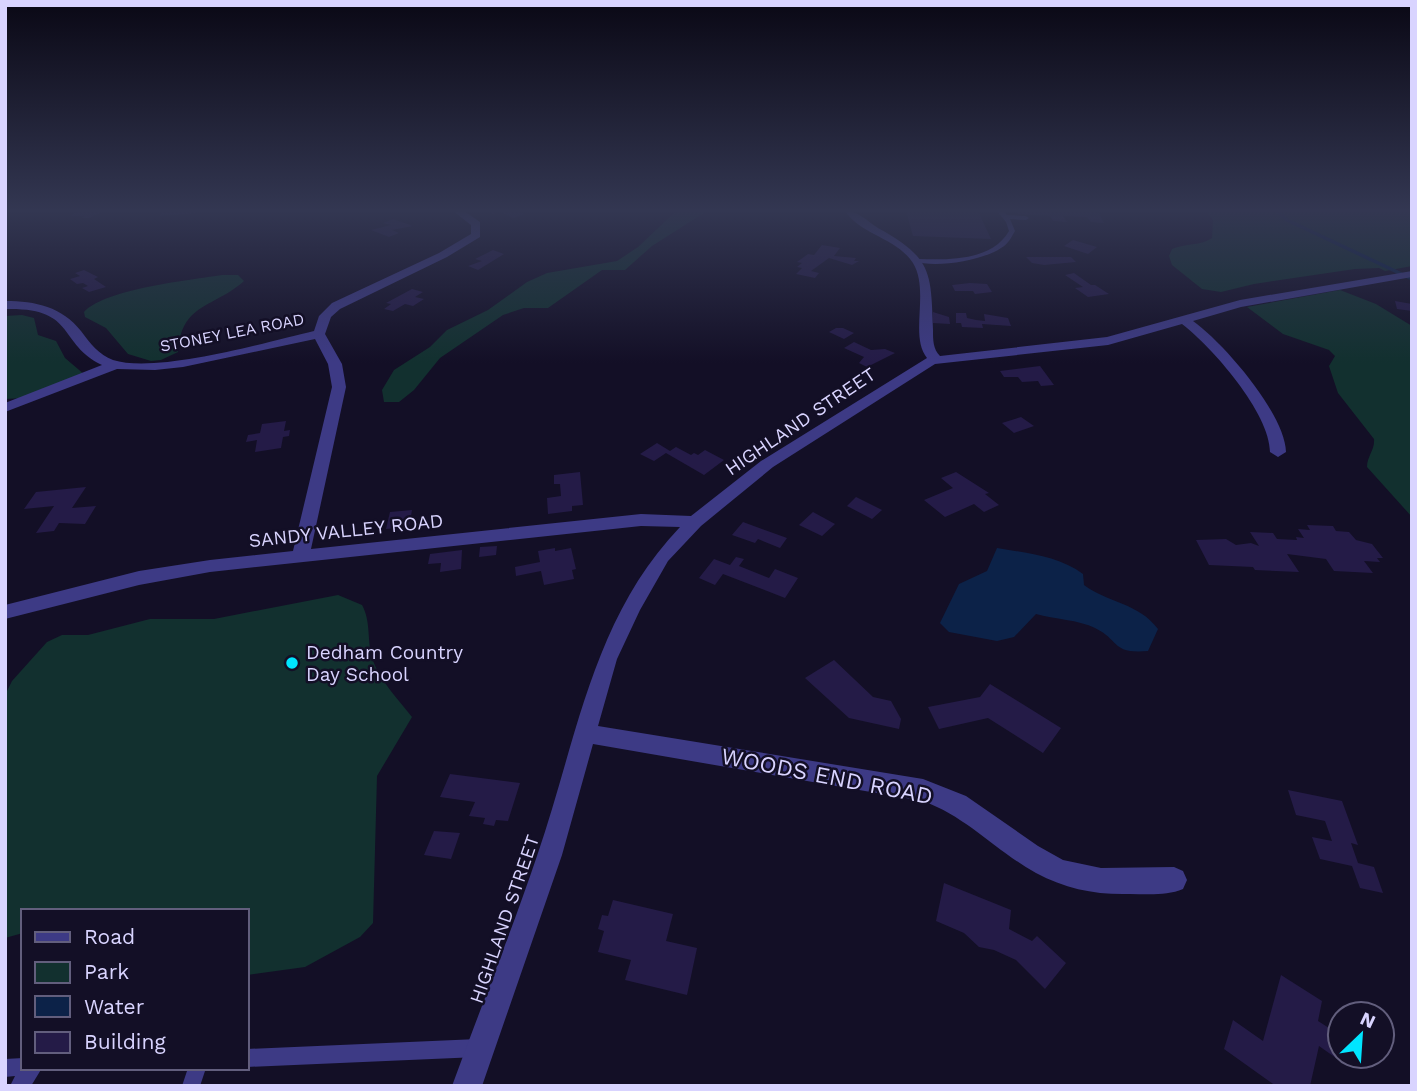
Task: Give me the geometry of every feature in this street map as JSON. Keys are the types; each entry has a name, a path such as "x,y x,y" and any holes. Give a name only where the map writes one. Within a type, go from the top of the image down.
{"street":[{"name":"STONEY LEA ROAD","path":"301,555 338,387 335,364 319,334 325,316 336,306 428,262"},
{"path":"918,262 926,279 927,344 930,354 937,359"},
{"name":"HIGHLAND STREET","path":"467,1086 550,855 607,659 631,608 662,557 695,522 767,464 914,370 937,359 1098,343 1284,295 1407,274"},
{"path":"5,305 48,310 66,320 83,345 98,358 114,365"},
{"path":"1184,320 1203,334 1264,412 1275,432 1278,452"},
{"name":"STONEY LEA ROAD","path":"114,365 136,366 190,361 319,334"},
{"path":"5,408 114,365"},
{"name":"SANDY VALLEY ROAD","path":"5,612 139,578 301,555 641,520 695,522"},
{"name":"WOODS END ROAD","path":"585,733 923,790 958,804 1019,849 1076,877 1135,882 1174,880"}],"lane":[{"path":"248,1058 480,1048"},
{"path":"19,1086 31,1070"}],"green space":[{"path":"612,262 634,262 625,270 602,270 548,308 524,308 503,315 440,358 414,390 399,402 384,402 382,390 394,370 430,347 447,330 488,310 527,282 547,273"},
{"path":"1171,262 1412,262 1412,266 1385,271 1379,268 1355,269 1254,284 1221,292 1202,289"},
{"path":"238,275 244,281 192,315 180,336 178,352 161,360 151,361 128,354 106,328 85,317 84,312 110,297 170,283"},
{"path":"1340,290 1376,304 1412,326 1412,517 1367,467 1374,439 1338,393 1329,366 1335,356 1329,350 1283,334 1247,307"},
{"path":"22,315 34,318 38,335 56,341 65,358 85,375 25,398 5,399 5,316"},
{"path":"338,595 362,605 367,618 375,666 389,689 412,717 377,776 373,923 360,937 305,967 248,975 248,909 21,909 21,934 5,938 5,695 12,681 47,642 62,635 88,635 150,619 214,619"}],"water":[{"path":"997,548 1064,563 1083,574 1084,585 1093,591 1142,614 1158,629 1148,651 1128,650 1117,646 1089,625 1036,614 1014,637 997,641 949,632 940,623 959,584 987,571"}],"building":[{"path":"479,262 491,262 478,270 468,266"},
{"path":"797,262 824,262 811,271 819,273 815,278 796,274 802,268 797,267 802,263"},
{"path":"1031,262 1076,262 1044,265"},
{"path":"84,270 98,277 94,279 106,287 89,292 82,288 88,286 77,284 70,279 80,276 75,273"},
{"path":"1074,273 1109,294 1088,297 1075,288 1083,287 1065,275"},
{"path":"987,284 992,292 975,294 973,291 955,291 952,285"},
{"path":"412,289 423,292 415,297 424,299 413,306 405,304 393,311 384,309 391,304 386,303"},
{"path":"1395,301 1412,304 1412,311 1397,309"},
{"path":"933,312 949,317 950,324 933,323"},
{"path":"956,313 966,313 967,318 985,321 984,314 1008,318 1011,326 982,324 983,328 962,327 961,323 956,323"},
{"path":"836,328 854,333 844,339 829,332"},
{"path":"854,342 871,350 885,349 895,353 867,367 859,363 864,357 844,348"},
{"path":"1040,366 1054,385 1041,386 1038,381 1022,382 1018,377 1004,377 1000,371"},
{"path":"1021,417 1034,426 1014,433 1002,423"},
{"path":"286,421 284,431 290,430 289,436 283,437 281,448 255,452 257,440 246,442 248,435 260,433 262,424"},
{"path":"657,443 670,451 676,447 691,455 698,455 705,450 724,460 704,475 666,453 654,461 640,454"},
{"path":"580,472 583,505 572,506 572,511 548,514 547,498 561,496 560,484 554,484 554,475"},
{"path":"956,472 989,493 985,494 999,505 984,512 974,504 945,517 924,500 953,488 941,478"},
{"path":"86,487 72,508 96,506 85,524 59,523 54,531 36,533 54,506 24,509 36,492"},
{"path":"856,497 882,510 872,519 847,506"},
{"path":"412,510 409,527 386,529 390,512"},
{"path":"813,512 835,524 822,536 799,525"},
{"path":"743,522 787,538 780,548 758,539 755,543 732,535"},
{"path":"1307,525 1333,526 1336,531 1349,532 1356,540 1372,544 1383,558 1377,558 1380,562 1364,561 1373,573 1334,571 1326,559 1287,554 1299,572 1255,570 1253,567 1209,565 1196,540 1226,539 1236,545 1251,543 1259,546 1250,532 1273,533 1277,539 1297,540 1296,537 1304,538 1298,529 1310,530"},
{"path":"497,546 496,555 479,557 480,547"},
{"path":"555,548 555,551 571,548 576,569 572,570 574,579 544,585 541,571 516,576 515,567 540,562 538,551"},
{"path":"462,550 461,569 440,572 441,563 428,564 430,554"},
{"path":"736,557 744,559 739,566 769,578 775,569 798,578 785,598 723,574 715,585 699,578 714,559 730,565"},
{"path":"834,660 873,697 891,701 901,719 899,729 849,718 805,678"},
{"path":"990,684 1061,728 1043,753 988,718 939,729 928,707 980,697"},
{"path":"450,774 520,783 508,821 496,820 494,826 483,824 485,818 469,816 475,802 440,797"},
{"path":"1288,790 1342,801 1358,845 1351,843 1358,863 1374,867 1383,893 1360,888 1352,866 1320,859 1312,837 1332,841 1325,821 1296,815"},
{"path":"434,831 460,833 451,859 424,855"},
{"path":"944,883 1011,910 1009,929 1032,941 1037,936 1066,963 1045,989 1016,960 994,950 979,947 964,933 936,921"},
{"path":"613,900 673,914 666,941 697,948 687,995 625,980 631,960 598,952 604,931 598,929 602,915 608,916"},
{"path":"1281,975 1322,1001 1318,1021 1326,1026 1326,1051 1319,1046 1310,1086 1276,1086 1224,1049 1233,1020 1263,1041"}],"waterway":[{"path":"1376,262 1412,279"}],"place":[{"name":"Dedham Country Day School","path":"292,663"}]}
